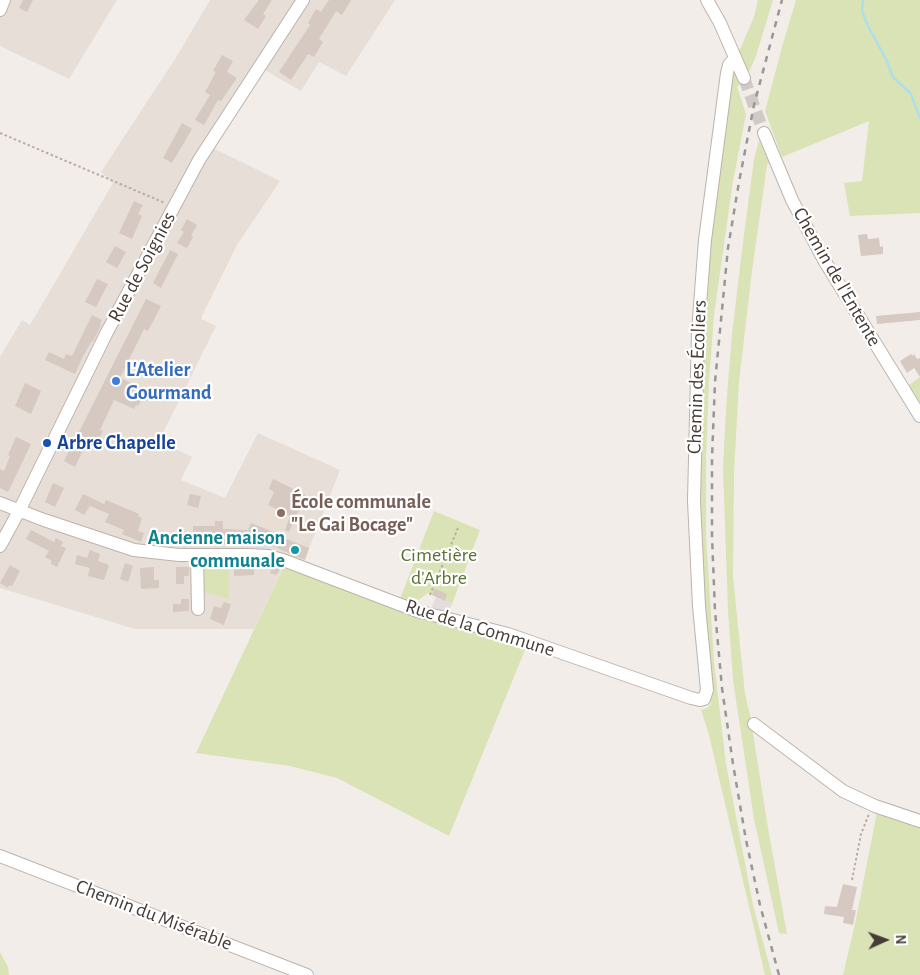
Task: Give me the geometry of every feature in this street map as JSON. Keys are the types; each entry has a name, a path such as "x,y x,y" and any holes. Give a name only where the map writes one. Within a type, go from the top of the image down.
{"street":[{"path":"0,10 4,0"},
{"name":"Rue de Soignies","path":"0,546 107,332 199,160 303,0"},
{"path":"707,0 744,78"},
{"name":"Chemin des Écoliers","path":"704,699 707,690 694,530 698,331 705,240 726,80 729,65 735,58"},
{"name":"Chemin de l'Entente","path":"764,133 792,200 824,260 920,416"},
{"name":"Rue de la Commune","path":"0,504 134,550 168,555 248,554 283,560 417,610 508,634 690,698 704,699"},
{"path":"197,555 198,609"},
{"path":"754,724 843,791 875,806 920,821"},
{"name":"Chemin du Misérable","path":"0,856 307,975"}],"path":[{"path":"0,133 174,206"},
{"path":"430,594 458,528"},
{"path":"852,880 861,834 870,813"}],"shaded area":[{"path":"0,0 117,0 69,79 0,46"},
{"path":"210,0 395,0 346,76 319,62 301,91 263,69 211,147 280,181 237,245 202,316 201,319 216,326 159,441 192,457 181,480 225,498 258,433 340,470 303,564 286,561 254,629 135,629 0,588 0,357 22,320 30,325 113,183 101,172 177,56"},
{"name":"École communale \"Le Gai Bocage\"","path":"273,479 306,495 290,533 283,530 274,552 249,549 274,492 269,489"},
{"path":"253,538 271,546 269,551 249,549"},
{"path":"436,597 452,604 447,615 431,609"}],"green space":[{"path":"758,0 773,0 756,56 747,76 738,54 754,17"},
{"path":"796,0 920,0 920,213 850,216 844,183 862,181 869,121 782,157 765,111"},
{"path":"735,73 740,84 737,87 746,114 733,181 714,315 706,458 706,536 714,662 726,764 753,905 772,975 765,975 709,735 701,710 711,704 700,600 697,465 708,243 731,74"},
{"path":"759,140 769,163 767,165 752,271 739,382 734,473 733,577 745,694 787,934 779,933 754,819 733,680 728,611 723,470 732,334 754,159"},
{"path":"920,377 920,403 909,385"},
{"name":"Cimetière d'Arbre","path":"434,511 480,530 452,604 428,593 414,603 400,599"},
{"path":"229,561 229,599 204,592 203,562"},
{"path":"283,568 357,587 529,640 449,836 337,778 290,766 196,753"},
{"path":"877,812 920,827 920,975 843,975"},
{"path":"0,952 8,967 9,975 0,975"}],"building":[{"path":"23,0 33,0 27,12 19,8"},
{"path":"259,0 272,0 263,14 266,16 258,29 244,20"},
{"path":"329,0 351,0 342,15 336,11 319,39 323,42 314,57 308,54 291,80 279,72 310,25 308,23 316,9 321,12"},
{"path":"222,55 233,61 227,72 237,78 221,101 218,100 204,125 195,120 210,95 205,92 216,72 213,71"},
{"path":"182,123 192,129 172,163 163,158"},
{"path":"134,201 143,205 138,214 142,216 132,239 119,233"},
{"path":"187,219 197,225 187,248 177,243 184,232 181,230"},
{"path":"867,234 868,239 879,238 880,247 883,246 883,254 861,256 858,235"},
{"path":"115,246 126,252 117,268 106,262"},
{"path":"170,250 178,254 161,288 153,283"},
{"path":"97,279 108,284 96,307 85,302"},
{"path":"146,299 161,306 148,331 144,329 120,378 149,391 145,400 141,401 138,406 136,405 134,409 114,400 100,430 103,431 97,443 78,434"},
{"path":"920,312 920,320 877,324 876,316"},
{"path":"92,315 102,320 101,325 75,374 45,360 49,352 64,359 66,354 72,356"},
{"path":"911,354 913,356 914,354 917,359 920,358 920,377 914,368 907,373 900,361"},
{"path":"25,383 41,391 31,414 15,406"},
{"path":"16,437 31,444 8,492 0,488 0,469 4,471 10,456 8,455"},
{"path":"71,447 82,452 75,467 64,461"},
{"path":"273,479 306,495 289,532 285,530 290,516 268,505 274,492 269,489"},
{"path":"53,483 64,488 55,507 45,502"},
{"path":"83,494 104,504 106,500 139,514 138,516 142,518 138,531 144,533 141,542 122,534 124,530 105,522 109,514 90,506 84,515 75,510"},
{"path":"190,494 201,496 198,508 187,505"},
{"path":"215,521 223,521 223,529 248,530 251,523 276,533 276,535 309,548 305,560 251,537 251,539 244,536 244,542 241,542 241,544 223,544 223,539 193,539 193,526 215,526"},
{"path":"31,530 54,542 56,538 63,542 61,546 66,548 57,567 51,564 52,561 45,557 49,551 26,539"},
{"path":"90,550 100,554 98,561 109,565 104,580 88,576 90,568 75,564 77,555 87,558"},
{"path":"125,563 133,566 128,582 120,579"},
{"path":"234,563 254,563 254,575 234,576"},
{"path":"10,565 20,571 12,586 9,585 8,588 0,583"},
{"path":"273,566 280,568 277,575 270,573"},
{"path":"154,567 154,580 159,580 159,588 141,589 140,568"},
{"path":"176,567 189,567 189,576 184,576 184,584 176,584"},
{"path":"435,589 447,594 445,601 432,595"},
{"path":"181,599 189,599 189,611 173,612 173,604 181,604"},
{"path":"224,602 231,604 224,625 210,619 214,606 221,608"},
{"path":"843,884 857,887 852,910 856,910 853,925 843,923 844,917 824,914 825,906 837,907"}],"waterway":[{"path":"863,0 862,11 867,24 887,61 893,77 911,94 920,118"}],"tunnel":[{"path":"744,78 764,133"}],"railway":[{"path":"779,975 760,905 746,840 722,688 715,611 712,536 712,458 715,382 728,248 754,105 782,0"}],"place":[{"name":"L'Atelier Gourmand","path":"116,381"},
{"name":"Arbre Chapelle","path":"47,443"},
{"name":"École communale \"Le Gai Bocage\"","path":"281,513"},
{"name":"Ancienne maison communale","path":"295,550"}]}
